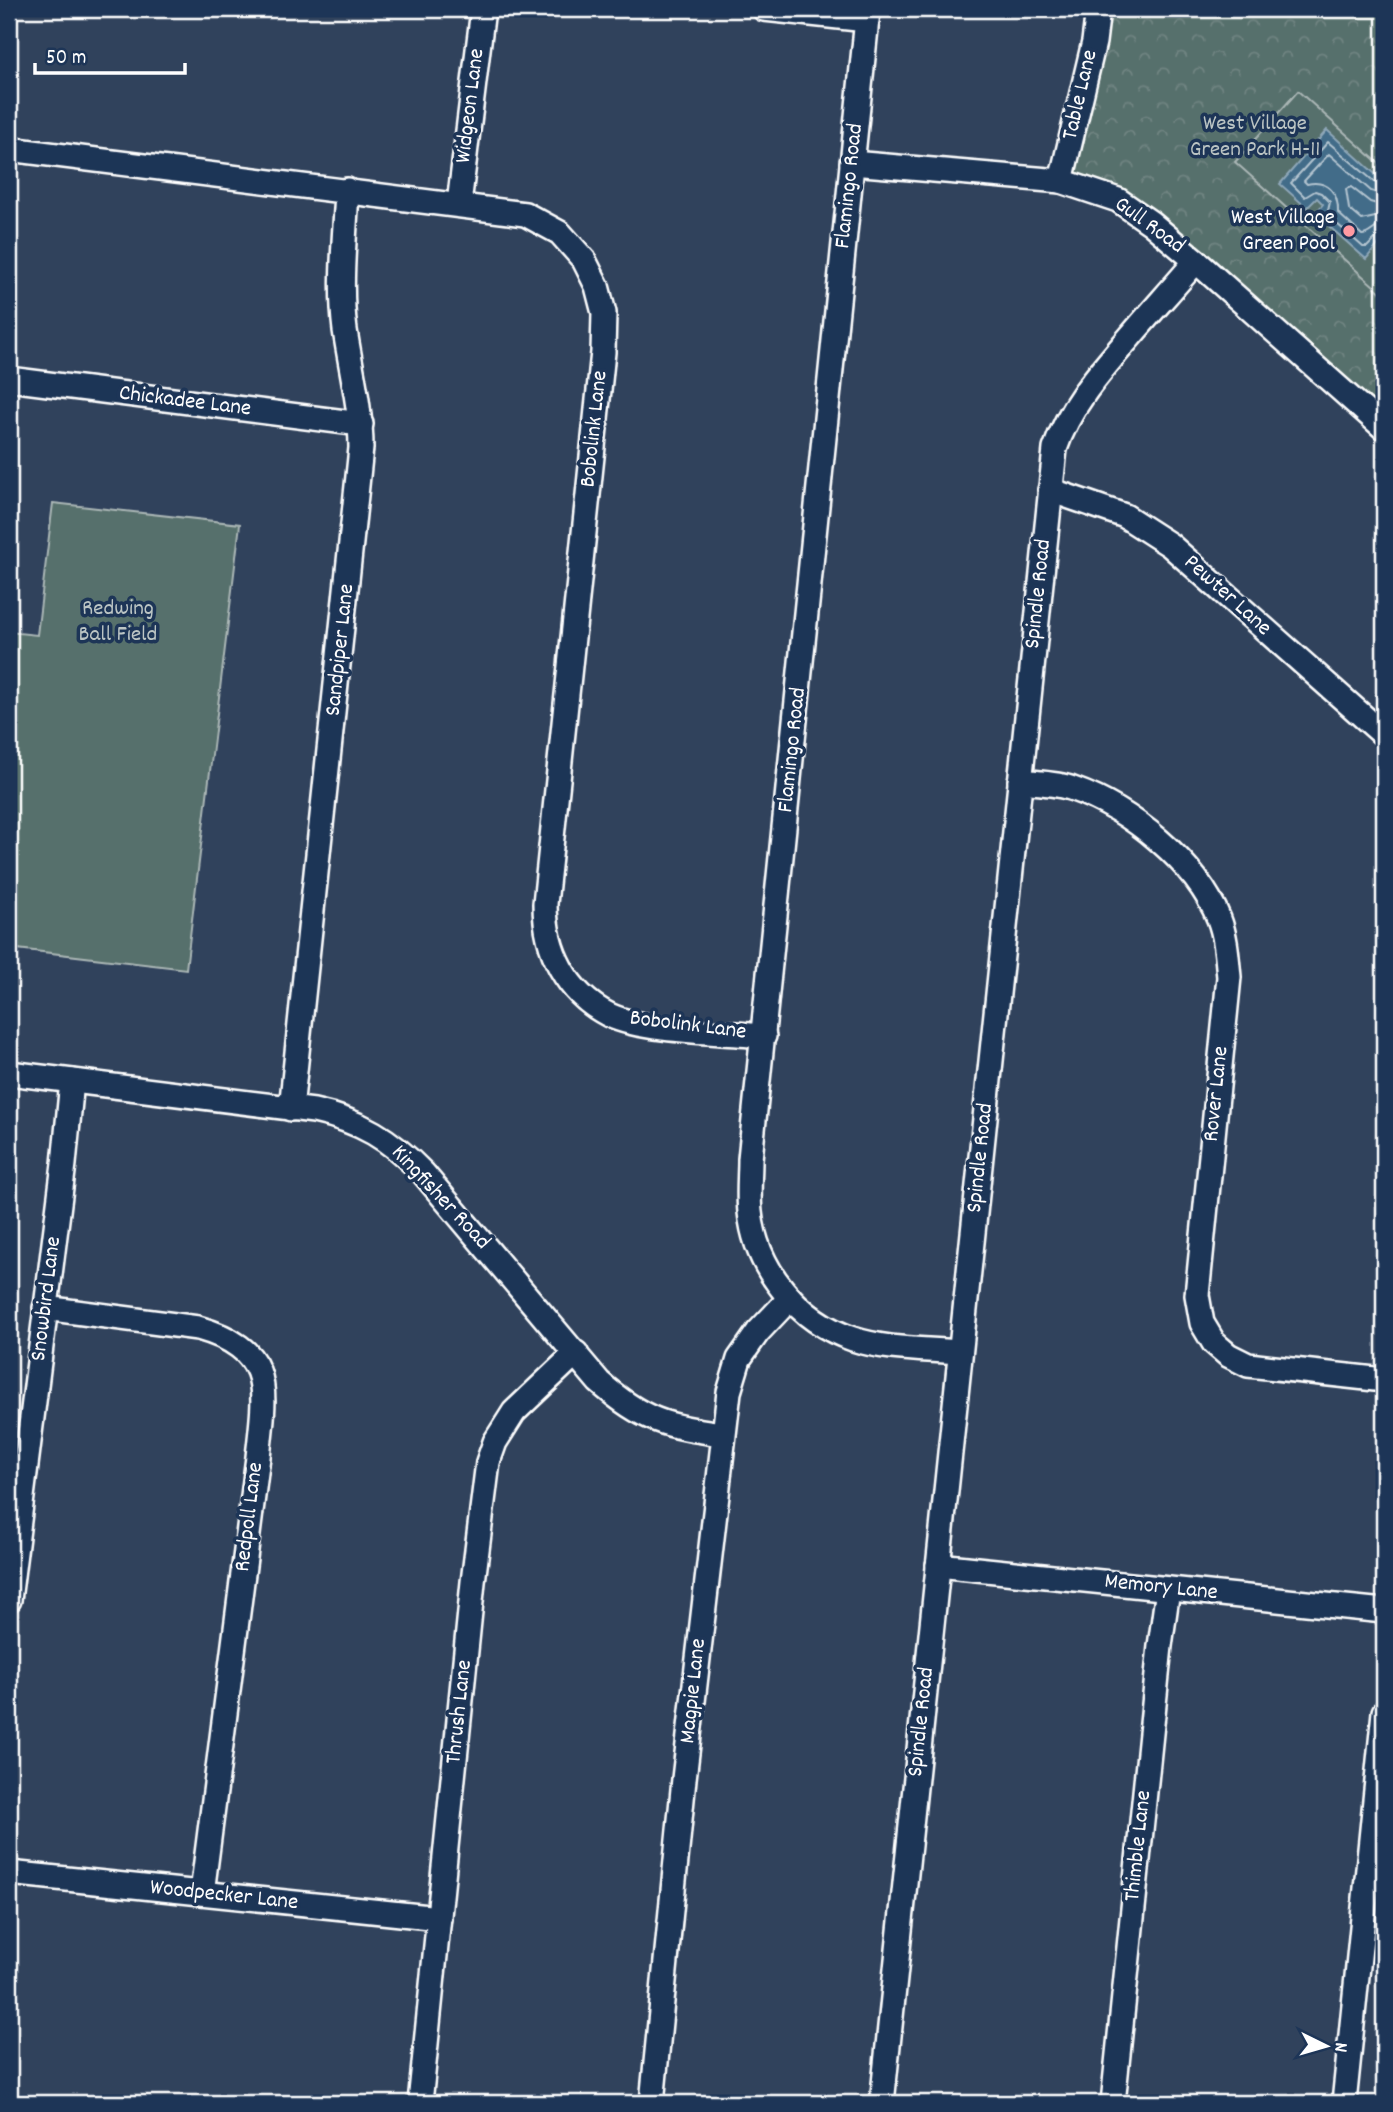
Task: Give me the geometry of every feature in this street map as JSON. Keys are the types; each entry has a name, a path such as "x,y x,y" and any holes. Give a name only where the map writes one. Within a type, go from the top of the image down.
{"street":[{"name":"Widgeon Lane","path":"459,204 484,9"},
{"path":"764,9 868,15"},
{"name":"Table Lane","path":"1061,181 1094,41 1098,9"},
{"name":"Flamingo Road","path":"868,15 750,1158 750,1215 764,1261 790,1298 819,1323 856,1340 880,1345 960,1352"},
{"name":"Bobolink Lane","path":"9,149 525,214 560,233 584,260 597,286 604,313 603,352 545,904 545,923 551,949 573,987 587,1001 610,1015 643,1025 764,1036"},
{"name":"Gull Road","path":"852,163 1061,181 1118,200 1151,223 1196,261 1384,428"},
{"name":"Sandpiper Lane","path":"291,1109 361,448 361,424 345,330 342,289 347,190"},
{"name":"Spindle Road","path":"882,2103 1055,449 1078,400 1096,376 1196,261"},
{"name":"Chickadee Lane","path":"9,379 361,424"},
{"name":"Pewter Lane","path":"1050,490 1125,516 1170,545 1384,735"},
{"name":"Rover Lane","path":"1020,781 1070,788 1096,797 1131,819 1168,849 1192,874 1209,898 1220,921 1226,943 1229,977 1197,1295 1202,1323 1214,1343 1227,1355 1248,1365 1384,1380"},
{"name":"Kingfisher Road","path":"9,1073 314,1111 341,1117 376,1133 402,1152 599,1382 621,1402 639,1413 674,1427 722,1434"},
{"name":"Snowbird Lane","path":"9,1600 72,1081"},
{"name":"Magpie Lane","path":"652,2103 684,1779 722,1434 729,1392 739,1359 758,1332 790,1298"},
{"name":"Redpoll Lane","path":"45,1308 213,1332 243,1350 253,1360 262,1376 265,1395 258,1457 202,1893"},
{"name":"Thrush Lane","path":"420,2103 488,1462 495,1442 514,1412 576,1353"},
{"name":"Memory Lane","path":"938,1565 1384,1611"},
{"name":"Thimble Lane","path":"1113,2103 1168,1589"},
{"path":"1344,2103 1384,1713"},
{"name":"Woodpecker Lane","path":"9,1873 439,1918"}],"green space":[{"name":"West Village Green Park H-11","path":"1102,9 1384,9 1384,423 1136,204 1068,178"},
{"name":"West Village Green Pool","path":"1298,91 1384,168 1384,295 1235,162"},
{"name":"Redwing Ball Field","path":"53,503 240,524 186,969 9,948 9,632 37,635"}],"water":[{"path":"1327,130 1384,182 1384,238 1366,259 1315,214 1323,204 1317,198 1307,208 1280,184"}],"place":[{"name":"West Village Green Pool","path":"1349,231"}]}
